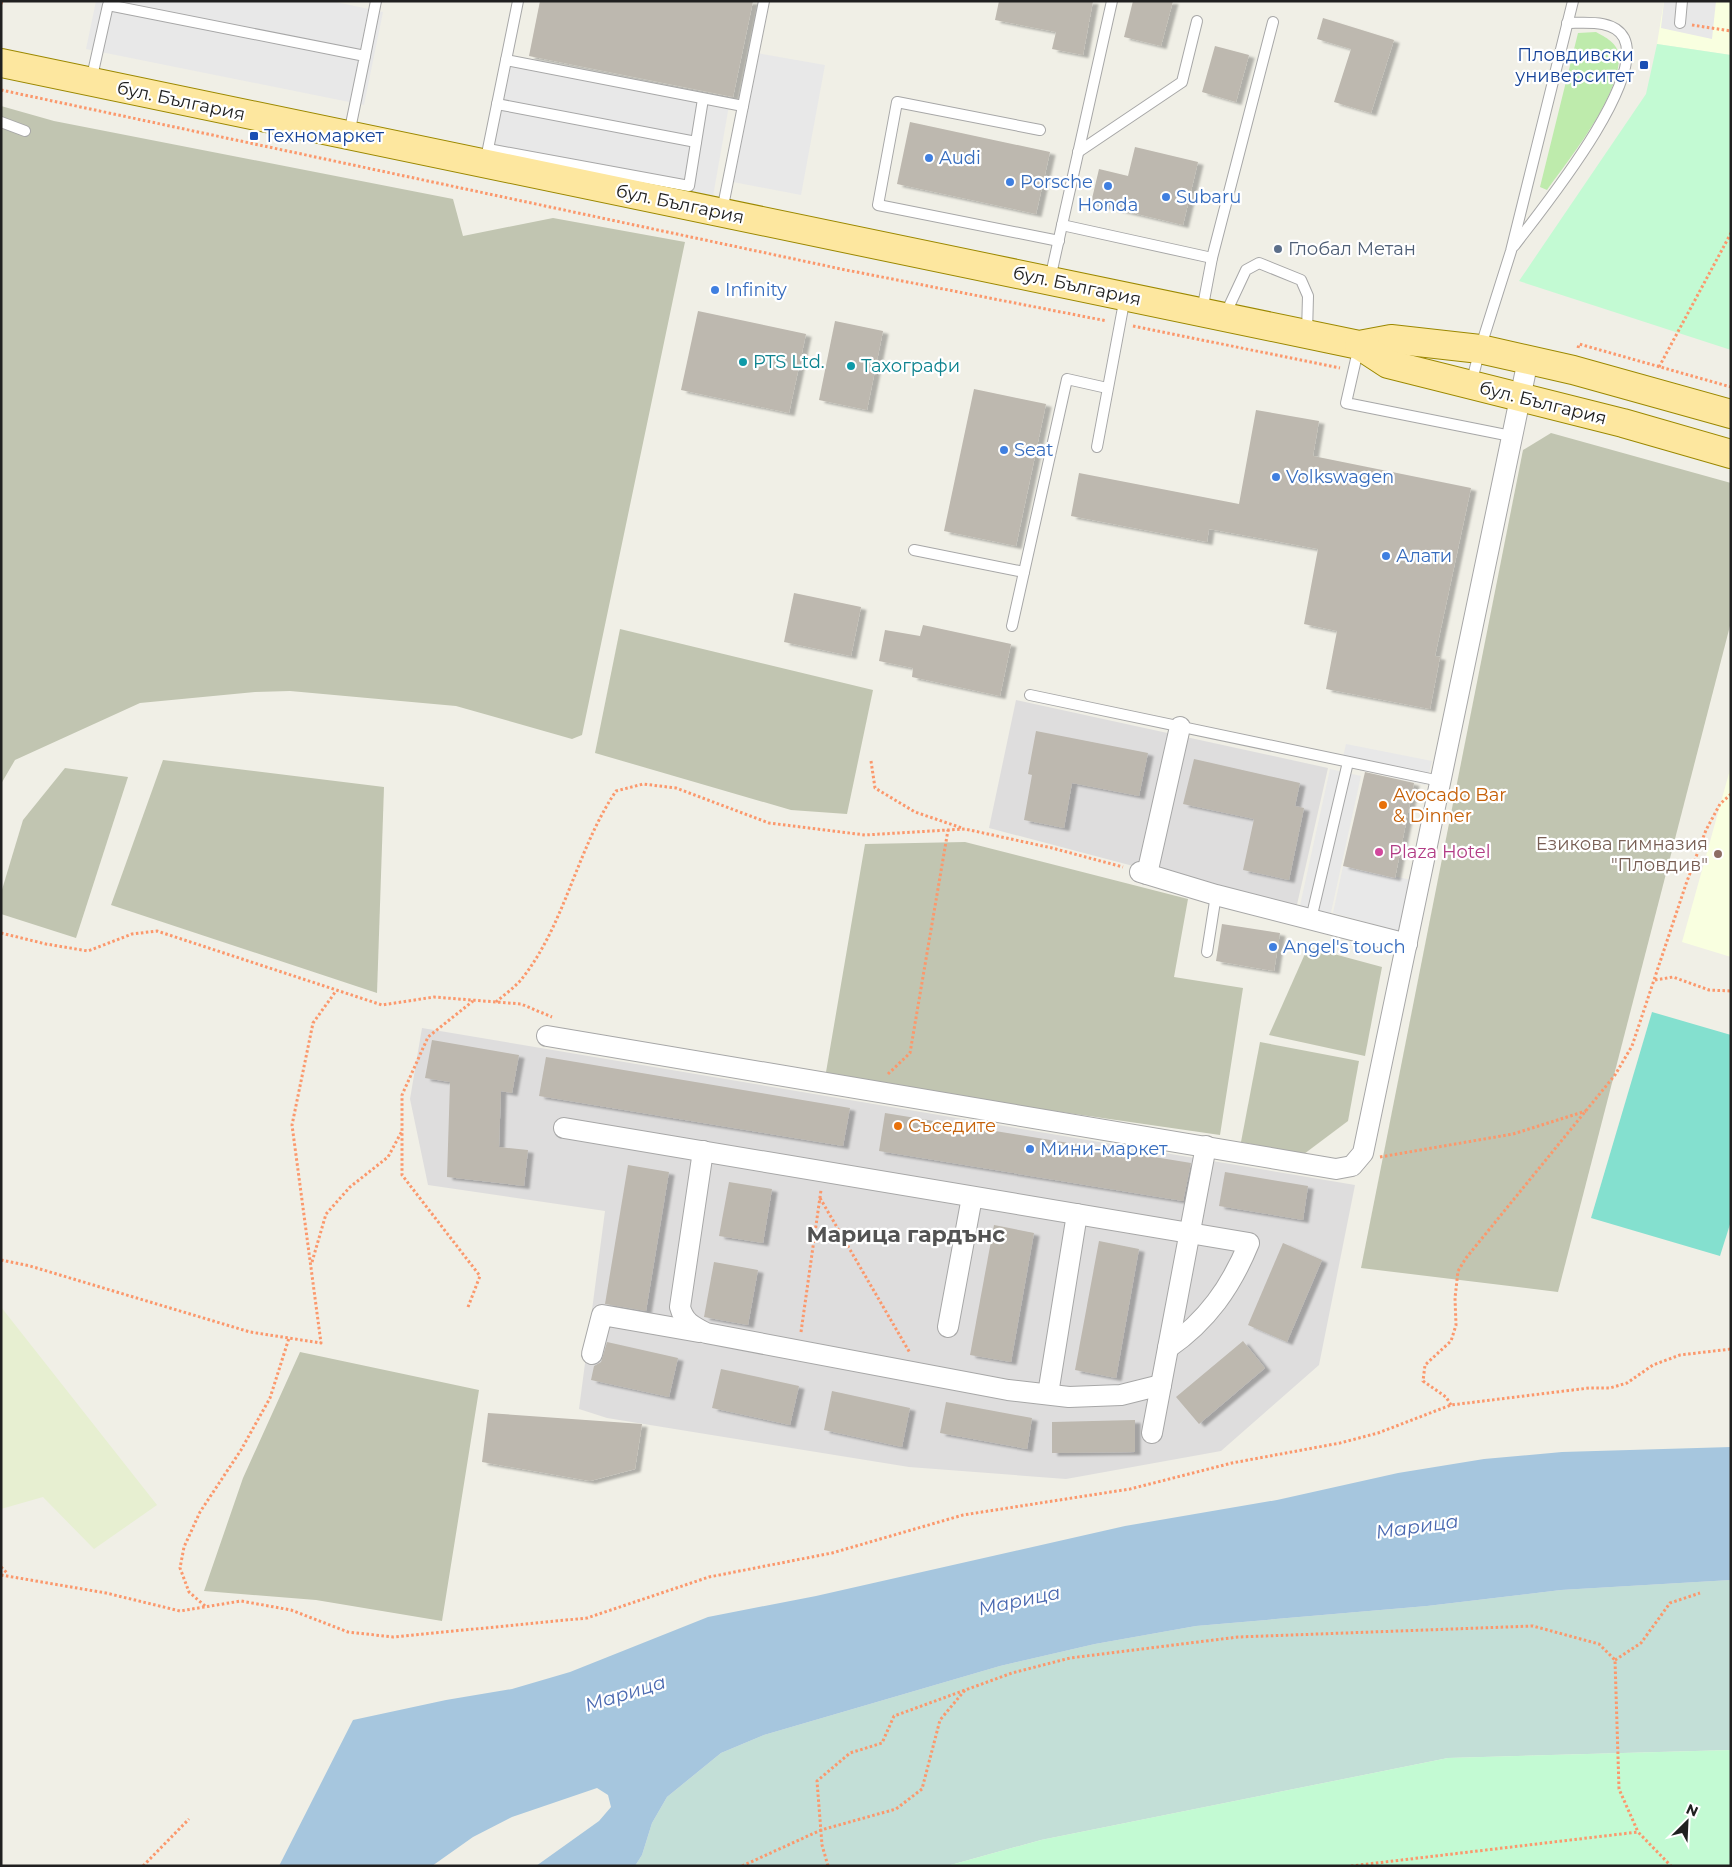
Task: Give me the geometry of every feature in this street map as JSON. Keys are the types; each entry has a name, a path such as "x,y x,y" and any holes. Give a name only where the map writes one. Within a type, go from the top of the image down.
{"main road":[{"name":"бул. България","path":"1,64 1359,345 1388,364 1519,396 1731,454"},
{"name":"бул. България","path":"1359,345 1391,339 1480,349 1654,391 1731,414"}],"street":[{"path":"546,1036 1336,1169 1352,1166 1363,1153 1528,360"},
{"path":"1180,727 1143,873 1216,895 1406,944"},
{"path":"564,1128 1248,1243 1240,1265 1224,1293 1193,1330 1168,1348"},
{"path":"1152,1434 1206,1146"},
{"path":"703,1151 680,1307 682,1317 690,1325 706,1333"},
{"path":"948,1327 972,1197"},
{"path":"1048,1394 1077,1214"},
{"path":"592,1354 602,1315 1008,1390 1068,1397 1122,1395 1161,1385"}],"lane":[{"path":"349,135 376,1"},
{"path":"518,1 488,149 689,186 704,99"},
{"path":"721,212 764,1"},
{"path":"1050,280 1112,1"},
{"path":"1471,384 1511,251 1573,1"},
{"path":"1680,23 1682,1"},
{"path":"91,82 108,3 365,56"},
{"path":"1078,152 1182,82 1197,22"},
{"path":"1213,314 1212,258 1273,22"},
{"path":"1511,251 1607,114 1623,75 1627,56 1624,38 1612,28 1598,23 1567,23"},
{"path":"506,60 743,106"},
{"path":"1040,130 897,102 878,205 1059,241"},
{"path":"497,104 696,142"},
{"path":"1,122 25,131"},
{"path":"1062,225 1212,258"},
{"path":"1213,314 1246,270 1259,263 1301,280 1308,296 1307,334"},
{"path":"1096,447 1125,296"},
{"path":"1359,345 1346,403 1511,436"},
{"path":"1012,626 1067,379 1108,388"},
{"path":"914,550 1024,572"},
{"path":"1030,695 1440,782"},
{"path":"1311,919 1348,762"},
{"path":"1207,952 1216,895"}],"path":[{"path":"1680,23 1731,31"},
{"path":"1659,367 1731,233"},
{"path":"871,761 876,788 915,812 965,829 1052,848 1143,873"},
{"path":"496,1002 523,978 553,930 602,813 616,791 644,784 676,788 770,823 865,835 965,829"},
{"path":"1451,1405 1446,1398 1423,1381 1425,1365 1451,1341 1456,1325 1455,1298 1458,1271 1528,1180 1615,1075 1632,1046 1706,830 1720,804 1731,794"},
{"path":"875,1091 891,1070 910,1053 948,830"},
{"path":"1,933 46,944 88,951 132,934 157,931 382,1005 434,997 521,1004 560,1020 580,1042"},
{"path":"1655,980 1673,977 1709,990 1731,992"},
{"path":"1,1260 30,1266 250,1332 321,1343 292,1125 313,1023 336,991"},
{"path":"468,1307 480,1276 402,1175 402,1095 428,1037 474,1000"},
{"path":"1363,1153 1380,1157 1513,1134 1587,1111"},
{"path":"312,1264 326,1214 350,1187 388,1157 402,1130"},
{"path":"798,1350 824,1172"},
{"path":"820,1198 921,1373"},
{"path":"206,1607 189,1592 180,1568 184,1547 200,1512 241,1450 270,1398 289,1338"},
{"path":"1,1574 106,1593 180,1611 241,1601 291,1610 348,1632 393,1637 587,1618 731,1571 832,1552 963,1515 1130,1490 1232,1463 1340,1443 1378,1433 1451,1405 1589,1388 1610,1388 1627,1383 1663,1360 1680,1355 1731,1349"},
{"path":"1,1567 9,1575"},
{"path":"1615,1660 1641,1643 1670,1603 1700,1593"},
{"path":"828,1866 822,1845 817,1781 850,1753 882,1743 894,1716 1012,1673 1070,1658 1238,1637 1533,1626 1599,1644 1615,1660 1619,1789 1638,1832 1671,1866"},
{"path":"742,1866 821,1830 896,1809 922,1789 940,1720 966,1689"},
{"path":"143,1866 190,1819"},
{"path":"1351,1866 1638,1832"}],"shaded area":[{"path":"96,1 331,1 383,12 364,105 86,49"},
{"path":"1664,1 1731,1 1731,55 1657,44"},
{"path":"1664,1 1716,1 1712,39 1661,28"},
{"path":"757,53 825,65 801,195 733,182"},
{"path":"511,62 730,100 712,202 492,159"},
{"path":"1,106 54,121 453,199 463,236 553,218 685,242 582,735 572,739 456,706 290,691 255,692 140,703 15,760 1,784"},
{"path":"1551,433 1731,483 1731,622 1558,1292 1361,1268 1523,450"},
{"path":"620,629 873,690 847,814 791,810 595,753"},
{"path":"1016,700 1328,768 1296,909 989,828"},
{"path":"1346,744 1432,761 1426,785 1341,766"},
{"path":"163,760 384,787 377,993 111,905"},
{"name":"Езикова гимназия \"Пловдив\"","path":"1731,766 1731,957 1682,942"},
{"path":"65,768 128,777 76,938 1,914 1,893 23,820"},
{"path":"1330,769 1361,776 1330,917 1299,910"},
{"path":"965,842 1188,899 1174,977 1243,988 1220,1135 825,1078 865,844"},
{"path":"1343,866 1412,880 1402,932 1333,913"},
{"path":"1308,947 1382,967 1365,1056 1269,1035"},
{"path":"1652,1012 1731,1035 1731,1221 1720,1256 1591,1218"},
{"path":"422,1028 1355,1185 1319,1365 1221,1451 1066,1479 909,1467 607,1418 579,1409 605,1211 428,1185 410,1099"},
{"path":"1260,1042 1359,1061 1348,1121 1304,1154 1241,1142"},
{"path":"1,1307 157,1505 94,1549 43,1497 1,1509"},
{"path":"300,1352 479,1390 442,1621 316,1600 204,1591 243,1478"},
{"path":"1731,1580 1731,1750 1448,1758 1041,1840 947,1866 635,1866 642,1855 652,1823 667,1797 721,1753 764,1735 1000,1666 1095,1644 1196,1626 1427,1606 1561,1590"}],"green space":[{"path":"1596,32 1616,47 1619,56 1617,72 1603,108 1547,190 1540,187 1578,33"},
{"path":"1657,44 1731,55 1731,350 1519,281 1646,94"},
{"path":"1731,1750 1731,1866 947,1866 1041,1840 1448,1758"}],"water":[{"name":"Марица","path":"1731,1447 1731,1580 1561,1590 1427,1606 1196,1626 1095,1644 1000,1666 764,1735 721,1753 667,1797 652,1823 642,1855 635,1866 536,1866 599,1821 611,1807 608,1795 597,1788 512,1817 473,1837 432,1866 279,1866 353,1720 446,1700 512,1689 570,1672 708,1617 816,1596 1125,1526 1277,1500 1398,1473 1484,1459 1562,1452"}],"building":[{"path":"540,1 753,1 733,97 529,56"},
{"path":"999,1 1093,1 1083,55 1052,49 1056,32 995,20"},
{"path":"1133,1 1173,1 1161,46 1124,37"},
{"path":"1323,18 1394,40 1371,113 1334,102 1351,49 1317,39"},
{"path":"1215,46 1249,55 1236,102 1202,92"},
{"path":"910,122 1050,152 1036,214 897,184"},
{"path":"1135,147 1198,162 1183,225 1091,203 1099,169 1128,176"},
{"name":"PTS Ltd.","path":"698,311 806,334 789,413 681,390"},
{"name":"Тахографи","path":"835,321 883,331 867,410 819,400"},
{"path":"974,389 1046,404 1016,546 944,531"},
{"path":"1256,410 1319,421 1313,456 1471,488 1435,656 1440,657 1430,709 1326,689 1337,631 1304,624 1318,549 1209,529 1207,542 1071,516 1079,473 1239,504"},
{"path":"794,593 861,607 851,656 784,642"},
{"path":"923,625 1011,644 1000,696 912,677 913,668 879,661 885,630 920,636"},
{"path":"1036,731 1148,753 1139,796 1072,783 1064,828 1024,820 1032,775 1028,774"},
{"path":"1194,759 1300,783 1295,806 1304,808 1289,880 1243,870 1254,819 1183,804"},
{"name":"Avocado Bar & Dinner","path":"1365,772 1414,783 1395,878 1343,866"},
{"path":"1222,924 1280,933 1274,971 1216,961"},
{"path":"432,1040 519,1055 512,1093 501,1091 499,1147 528,1150 524,1186 447,1177 450,1082 425,1078"},
{"path":"546,1057 850,1108 843,1146 539,1096"},
{"path":"885,1113 1191,1163 1183,1201 879,1151"},
{"path":"628,1165 669,1172 646,1311 605,1304"},
{"path":"1225,1172 1308,1186 1303,1220 1219,1206"},
{"path":"729,1182 772,1189 763,1243 719,1236"},
{"path":"994,1225 1034,1233 1011,1362 970,1355"},
{"path":"1099,1241 1139,1249 1116,1378 1075,1370"},
{"path":"1283,1243 1322,1260 1287,1342 1248,1325"},
{"path":"714,1262 758,1270 748,1325 704,1317"},
{"path":"1243,1341 1265,1368 1199,1424 1176,1397"},
{"path":"607,1342 678,1358 669,1397 591,1380 594,1366 601,1362"},
{"path":"721,1369 799,1386 790,1425 712,1408"},
{"path":"832,1391 910,1408 902,1447 824,1430"},
{"path":"946,1402 1032,1418 1027,1449 940,1433"},
{"path":"488,1413 642,1424 635,1469 590,1481 482,1462"},
{"path":"1135,1420 1135,1452 1052,1453 1052,1422"}],"place":[{"name":"Пловдивски университет","path":"1644,65"},
{"name":"Техномаркет","path":"254,136"},
{"name":"Audi","path":"929,158"},
{"name":"Porsche","path":"1010,182"},
{"name":"Honda","path":"1108,186"},
{"name":"Subaru","path":"1166,197"},
{"name":"Глобал Метан","path":"1278,249"},
{"name":"Infinity","path":"715,290"},
{"name":"PTS Ltd.","path":"743,362"},
{"name":"Тахографи","path":"851,366"},
{"name":"Seat","path":"1004,450"},
{"name":"Volkswagen","path":"1276,477"},
{"name":"Алати","path":"1386,556"},
{"name":"Avocado Bar & Dinner","path":"1383,805"},
{"name":"Plaza Hotel","path":"1379,852"},
{"name":"Езикова гимназия \"Пловдив\"","path":"1718,854"},
{"name":"Angel's touch","path":"1273,947"},
{"name":"Съседите","path":"898,1126"},
{"name":"Мини-маркет","path":"1030,1149"}],"district":[{"name":"Марица гардънс","path":"906,1234"}]}
